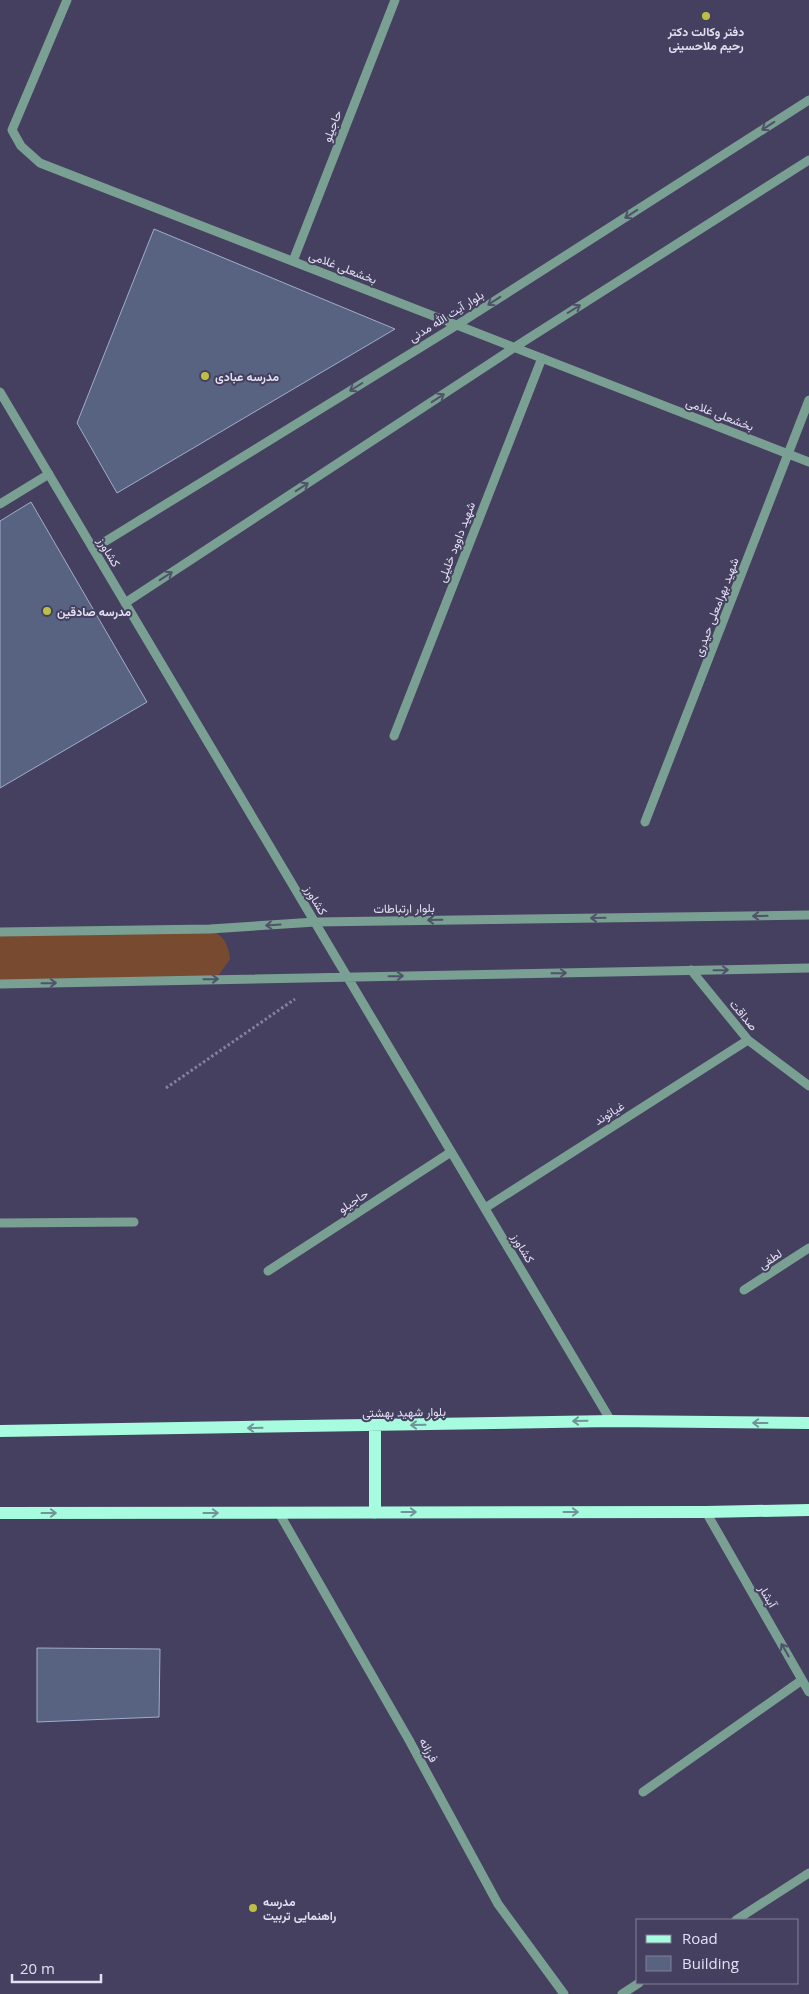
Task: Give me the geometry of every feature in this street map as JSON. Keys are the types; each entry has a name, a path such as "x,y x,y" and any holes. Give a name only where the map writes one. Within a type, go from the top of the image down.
{"main road":[{"name":"بلوار شهید بهشتی","path":"0,1431 611,1421 809,1424"},
{"path":"375,1426 375,1512"},
{"path":"0,1513 706,1512 809,1510"}],"street":[{"name":"بخشعلی غلامی","path":"67,0 12,130 21,146 40,163 809,462"},
{"name":"حاجیلو","path":"293,261 395,0"},
{"name":"بلوار آیت الله مدنی","path":"93,549 457,325 809,100"},
{"path":"125,603 515,347 809,160"},
{"name":"شهید داوود خلیلی","path":"394,736 542,358"},
{"name":"کشاورز","path":"0,392 611,1421"},
{"name":"شهید بهرامعلی حیدری","path":"645,822 790,454 809,400"},
{"path":"0,504 49,474"},
{"name":"بلوار ارتباطات","path":"0,932 210,929 315,922 809,915"},
{"path":"0,984 809,968"},
{"name":"صداقت","path":"691,970 748,1040 809,1086"},
{"name":"غیاثوند","path":"485,1208 748,1040"},
{"name":"حاجیلو","path":"268,1271 451,1152"},
{"path":"0,1224 134,1222"},
{"name":"لطفی","path":"744,1290 809,1248"},
{"name":"آبشار","path":"706,1512 809,1692"},
{"name":"فرزانه","path":"279,1513 409,1740 498,1904 564,1994"},
{"path":"643,1792 802,1680"},
{"path":"738,1919 809,1873"},
{"path":"622,1994 637,1984"}],"path":[{"path":"166,1088 326,977"}],"shaded area":[{"path":"210,929 224,941 230,959 216,979 0,984 0,932"}],"building":[{"name":"مدرسه عبادی","path":"154,229 395,329 117,493 77,423"},
{"name":"مدرسه صادقین","path":"31,502 147,702 0,788 0,521"},
{"path":"37,1648 160,1649 159,1717 37,1722"}],"place":[{"name":"دفتر وکالت دکتر رحیم ملاحسینی","path":"706,16"},
{"name":"مدرسه عبادی","path":"205,376"},
{"name":"مدرسه صادقین","path":"47,611"},
{"name":"مدرسه راهنمایی تربیت","path":"253,1908"}]}
